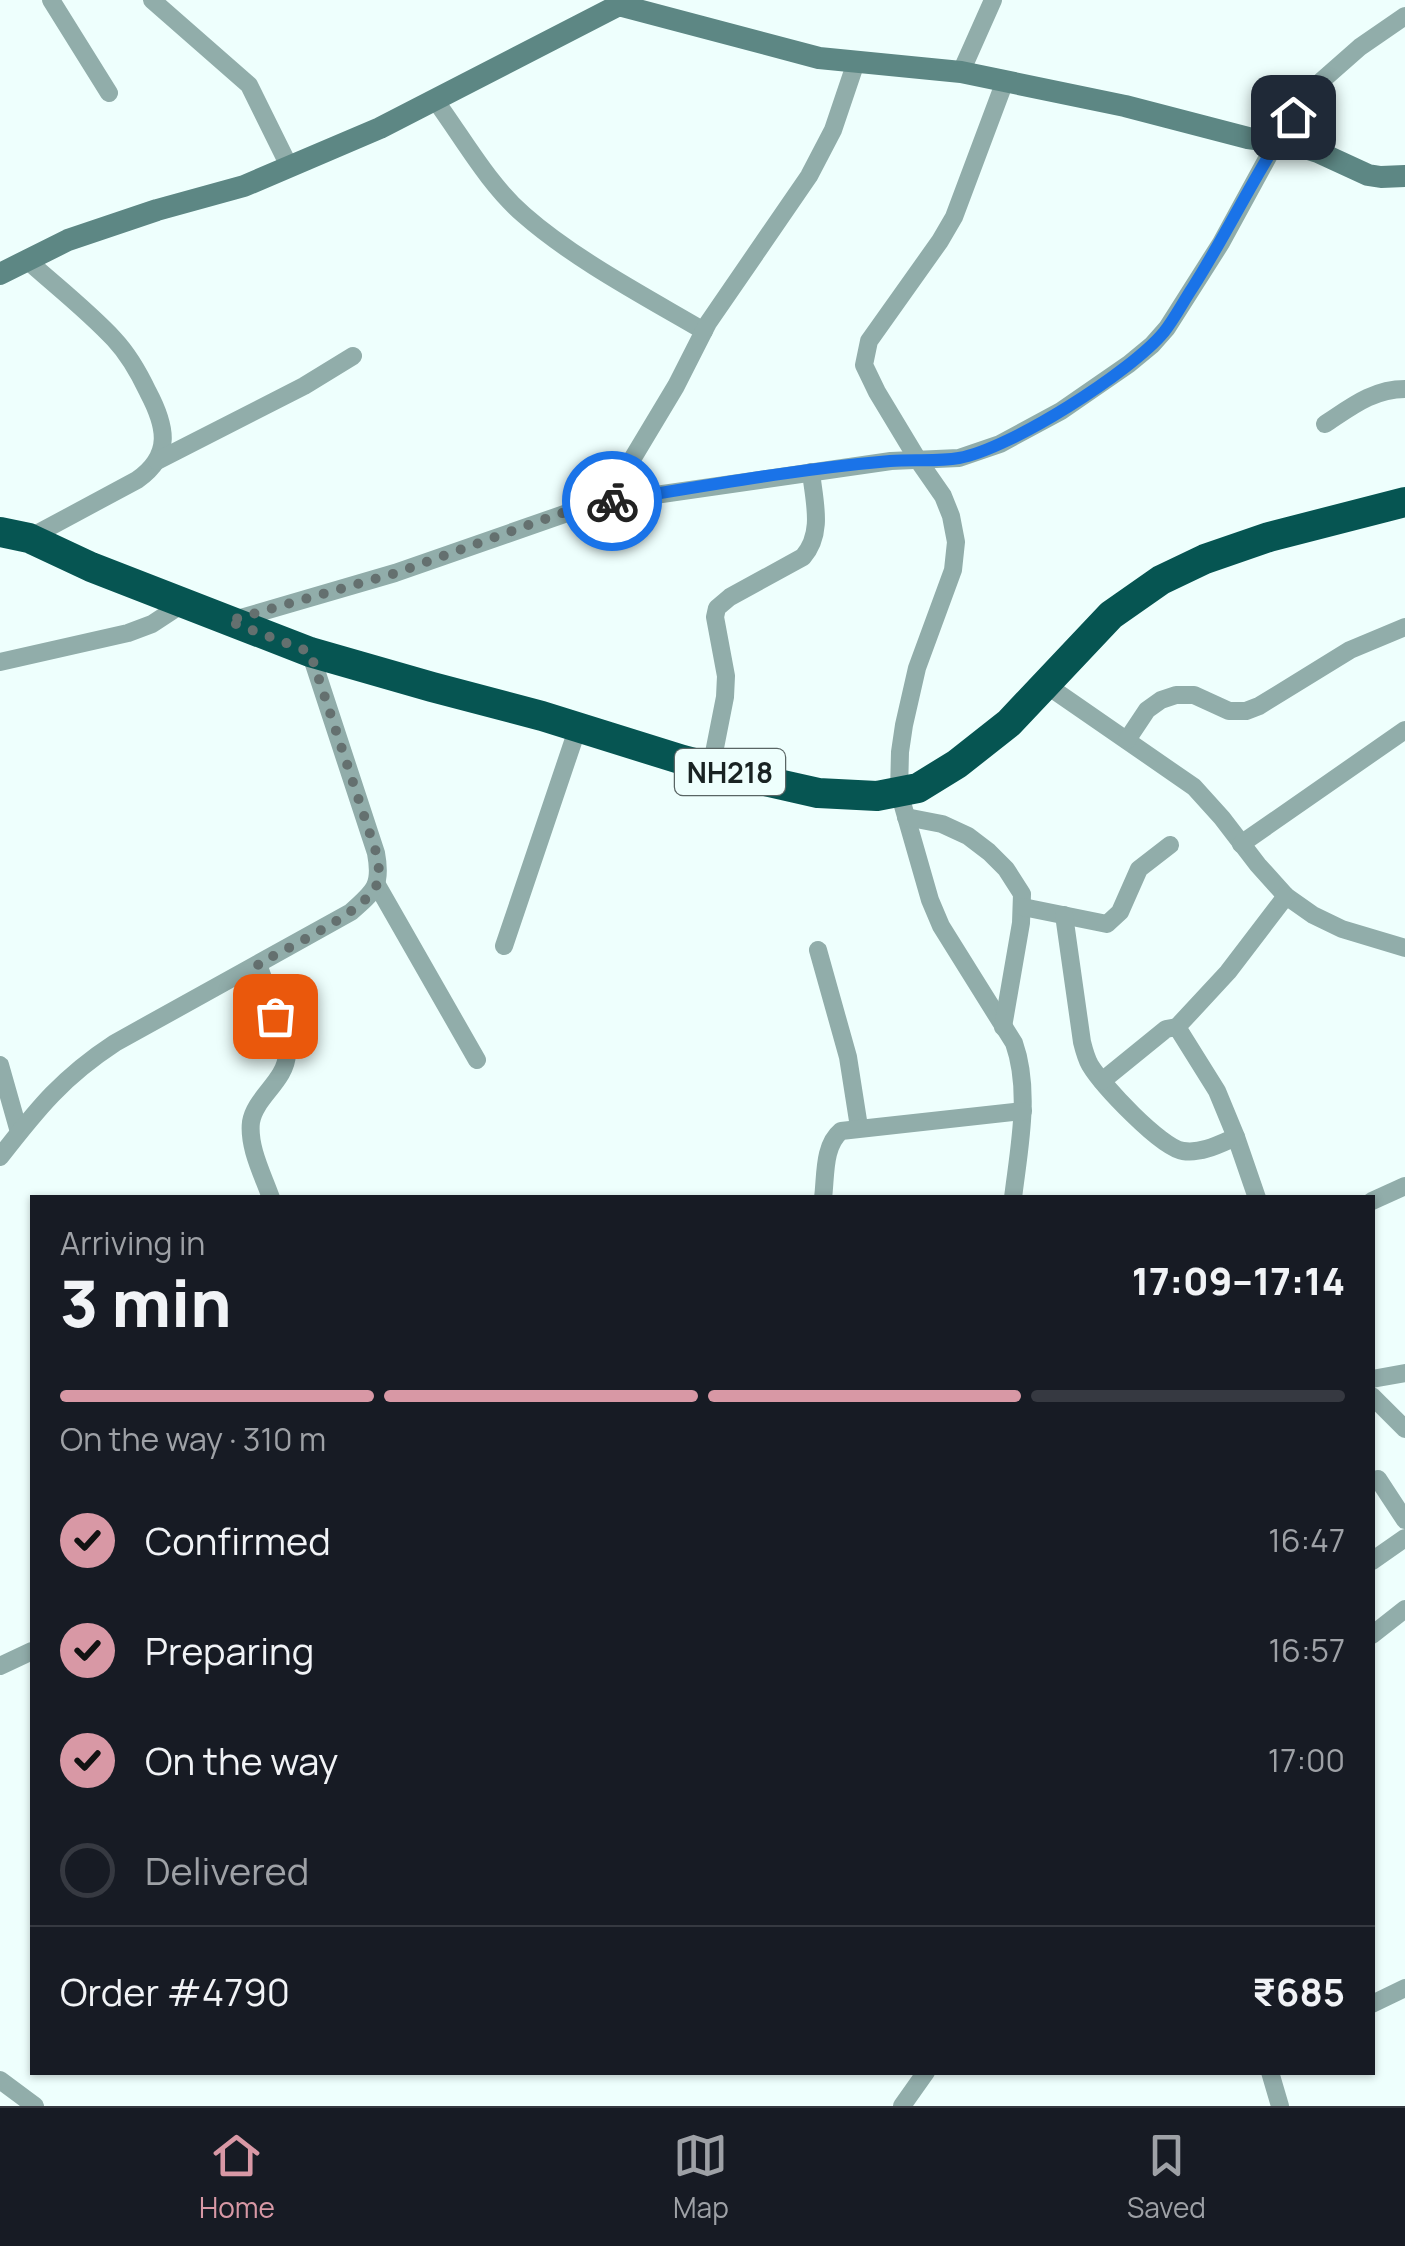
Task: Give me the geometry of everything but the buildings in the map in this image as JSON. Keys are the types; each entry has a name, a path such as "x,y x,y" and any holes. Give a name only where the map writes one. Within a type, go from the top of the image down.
{"highway":[{"name":"NH218","path":"14,535 310,652 712,768 818,794 877,796 903,804 918,788 957,764 1009,723 1111,615 1161,580 1269,537 1403,508"}],"main road":[{"path":"0,274 85,234 244,186 380,128 617,2 818,58 960,72 1005,81 1275,144 1296,145 1368,174 1405,176"}],"street":[{"path":"51,0 109,93"},
{"path":"152,0 249,84 290,166"},
{"path":"960,72 993,0"},
{"path":"228,621 396,573 556,515 607,501 892,461 959,458 1000,444 1061,411 1152,345 1167,328 1221,242 1275,144 1310,91 1360,46 1405,16"},
{"path":"607,501 704,331 809,176 834,130 856,62"},
{"path":"1005,81 954,217 869,341 864,364 943,496 956,542 949,584 918,668 900,752 903,804 940,926 1019,1057 1023,1110 1013,1195"},
{"path":"436,100 490,178 523,214 558,242 704,331"},
{"path":"14,535 151,471 162,448 164,425 133,364 113,338 28,260"},
{"path":"157,461 304,386 353,356"},
{"path":"1325,424 1369,396 1388,389 1405,389"},
{"path":"712,768 726,676 714,617 717,608 803,558 810,550 816,536 811,472"},
{"path":"0,662 128,632 152,624 184,603"},
{"path":"1127,740 1160,700 1176,694 1194,695 1229,711 1246,711 1350,650 1405,627"},
{"path":"0,1157 40,1106 84,1063 351,912 377,884 380,872 376,852 310,652"},
{"path":"1045,684 1194,787 1286,896 1342,929 1405,948"},
{"path":"504,946 578,727"},
{"path":"1241,844 1405,730"},
{"path":"903,804 968,836 989,852 1022,894 1003,1027"},
{"path":"1023,906 1107,924 1120,912 1139,869 1170,845"},
{"path":"377,884 477,1060"},
{"path":"1102,1081 1166,1029 1177,1027 1228,972 1286,896"},
{"path":"1064,915 1082,1042 1088,1062 1102,1081 1155,1135 1179,1151 1193,1152 1236,1137"},
{"path":"818,950 848,1057 859,1127"},
{"path":"258,964 287,1054 251,1124 255,1152 270,1195"},
{"path":"1177,1027 1216,1092 1256,1195"},
{"path":"0,1065 19,1132"},
{"path":"823,1195 829,1149 841,1130 1023,1110"},
{"path":"1375,1200 1405,1186"},
{"path":"1375,1378 1405,1373"},
{"path":"1375,1399 1405,1429"},
{"path":"1375,1477 1405,1520"},
{"path":"1375,1559 1405,1538"},
{"path":"1375,1633 1405,1609"},
{"path":"0,1666 30,1652"},
{"path":"1375,2003 1405,1988"},
{"path":"902,2106 924,2075"},
{"path":"1271,2075 1280,2106"},
{"path":"0,2080 34,2106"}],"way so far":[{"path":"275,1016 258,964 351,912 369,896 380,872 310,652 228,621 396,573 556,515 612,501"}],"route":[{"path":"612,501 892,461 959,458 1000,444 1061,411 1129,364 1167,328 1293,117"}]}
